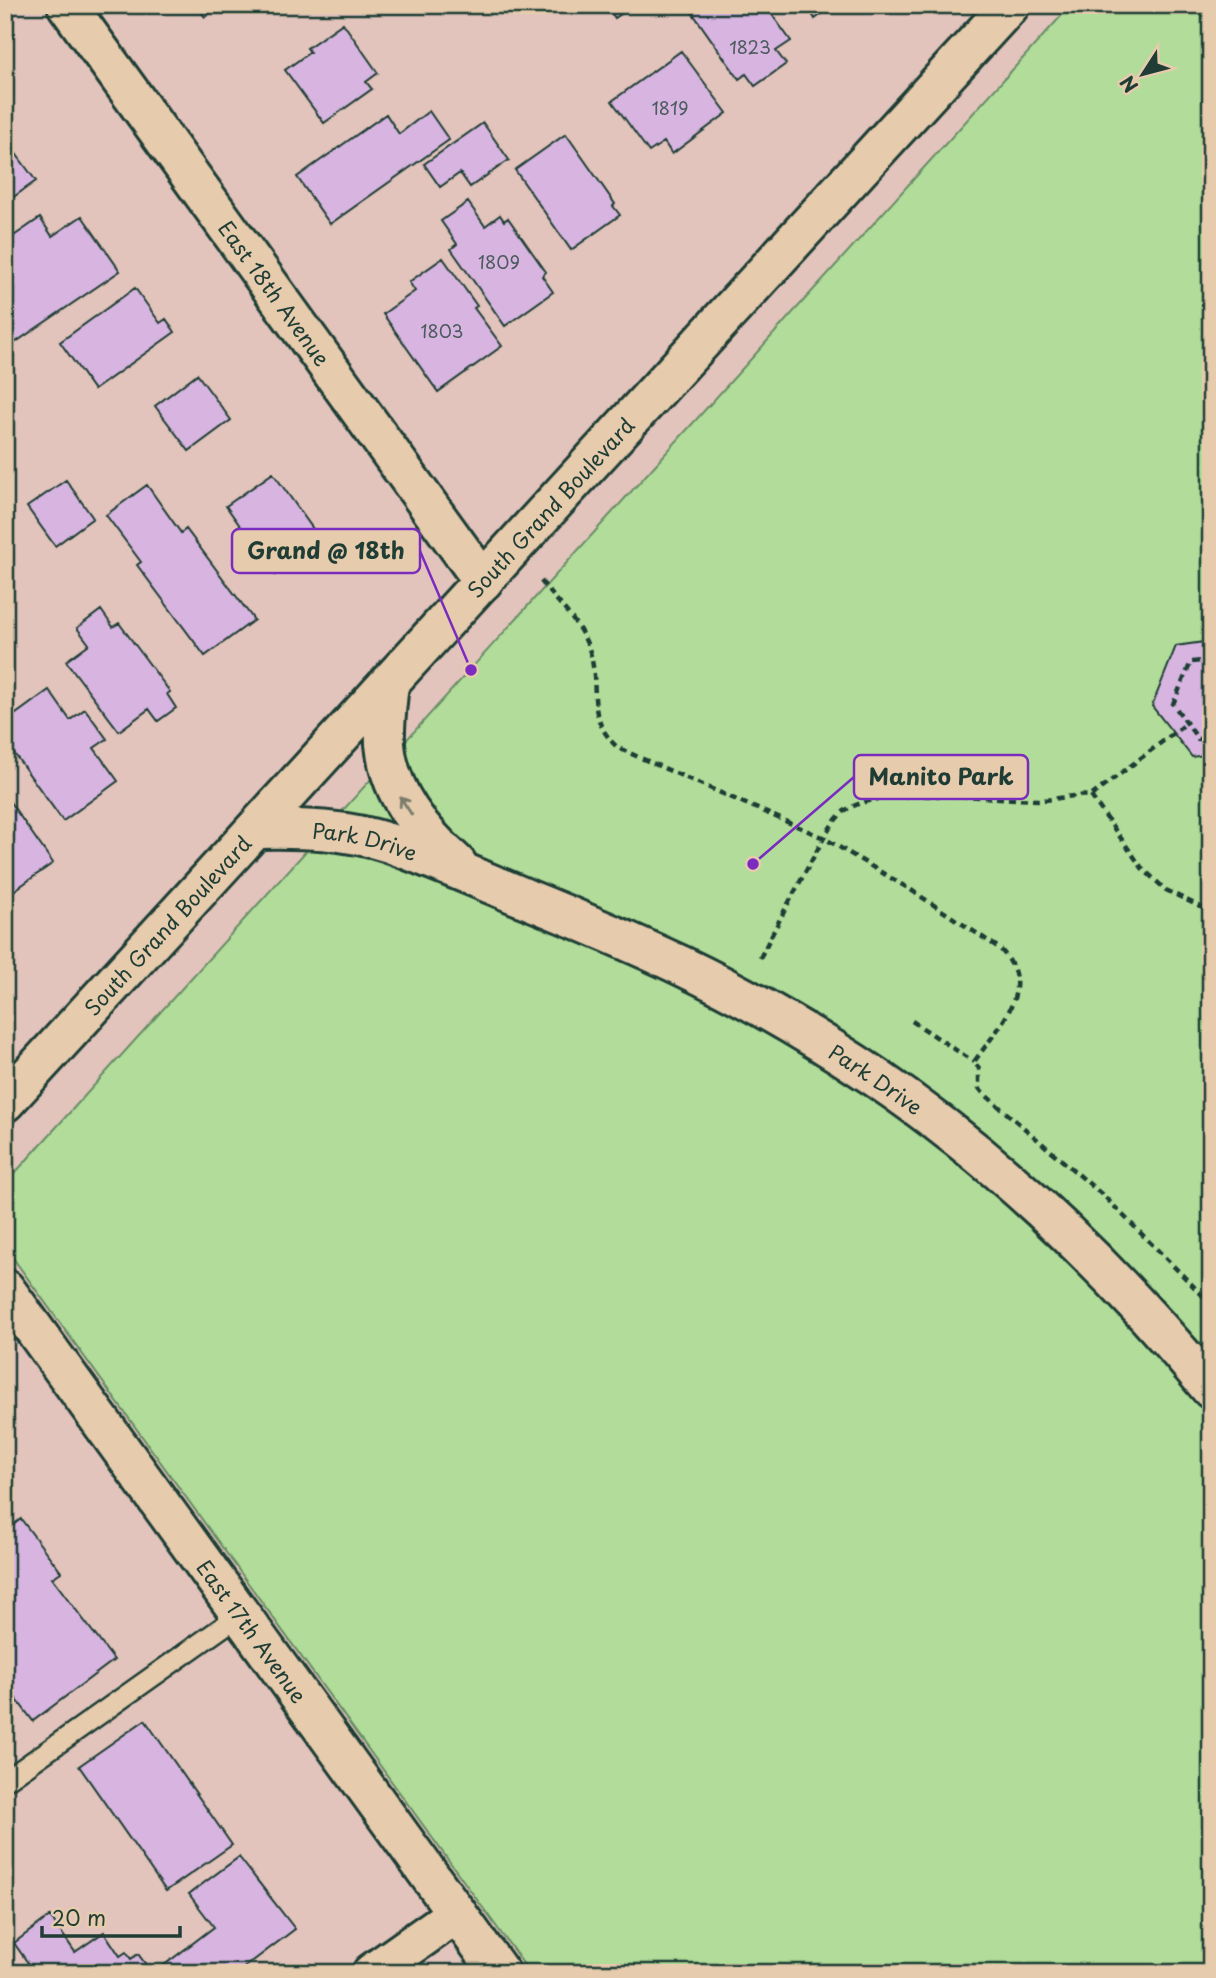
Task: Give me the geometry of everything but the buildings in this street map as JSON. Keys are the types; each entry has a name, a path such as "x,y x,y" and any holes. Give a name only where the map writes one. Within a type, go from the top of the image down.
{"street":[{"name":"East 18th Avenue","path":"67,5 483,581"},
{"name":"South Grand Boulevard","path":"5,1102 1010,5"},
{"name":"Park Drive","path":"389,683 385,742 392,781 422,828 469,874"},
{"name":"Park Drive","path":"256,829 322,830 369,836 469,874 632,943 740,996 874,1077 1008,1178 1148,1315 1211,1389"},
{"name":"East 17th Avenue","path":"5,1289 500,1973"},
{"path":"372,1973 457,1913"}],"lane":[{"path":"5,1781 241,1614"}],"path":[{"path":"513,548 578,626 589,651 598,722 618,748 824,838 911,890 1009,957 1017,982 1017,993 1013,1005 974,1062"},
{"path":"1211,660 1191,662 1172,704 1198,739 1211,737"},
{"path":"740,996 824,838 841,813 874,799 930,796 1042,800 1091,796 1186,723"},
{"path":"1091,796 1142,868 1166,890 1211,912"},
{"path":"912,1021 974,1062 979,1068 979,1088 982,1092 1106,1198 1211,1304"}],"green space":[{"path":"1071,5 1211,5 1211,1973 530,1973 5,1247 5,1184"}],"place":[{"name":"Grand @ 18th","path":"471,670"},
{"name":"Manito Park","path":"753,864"}]}
